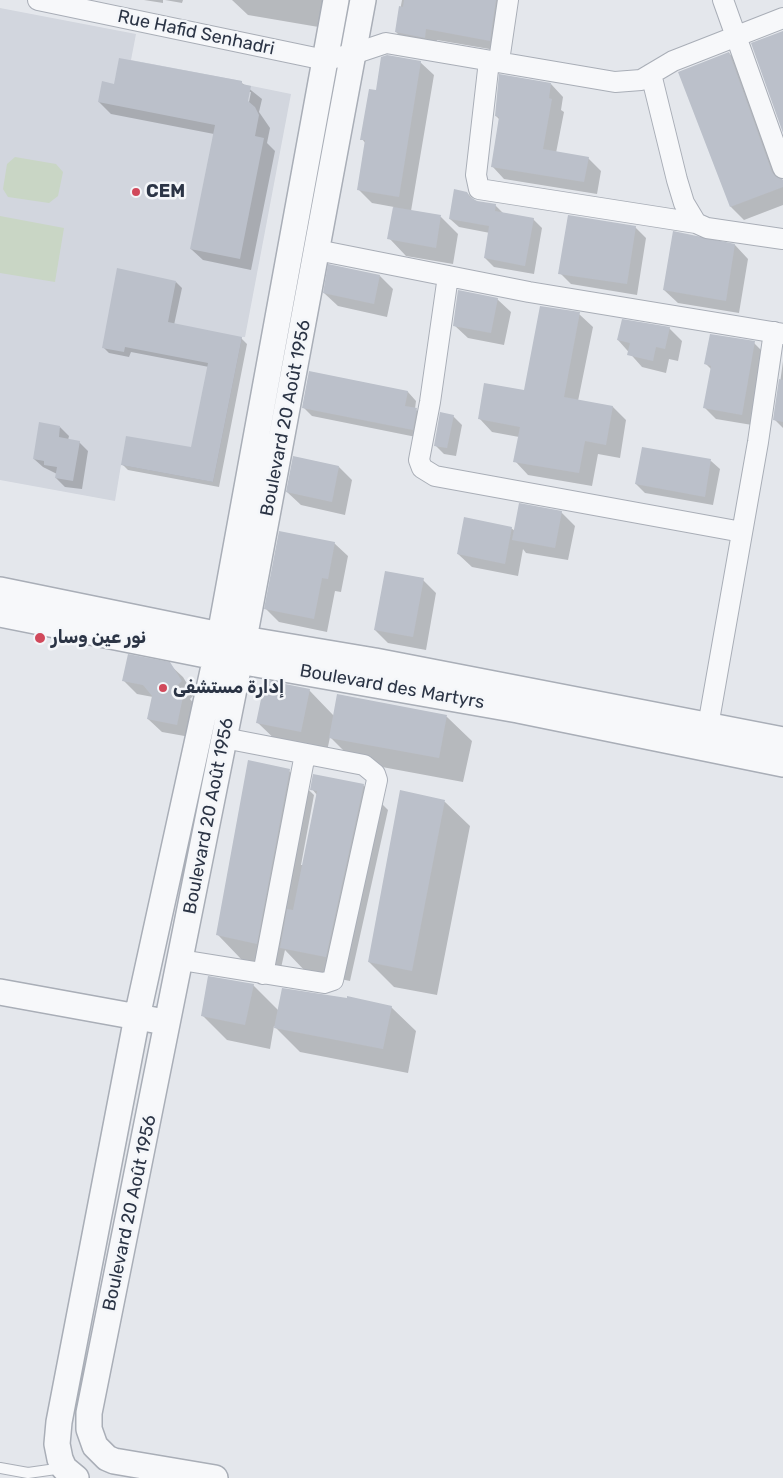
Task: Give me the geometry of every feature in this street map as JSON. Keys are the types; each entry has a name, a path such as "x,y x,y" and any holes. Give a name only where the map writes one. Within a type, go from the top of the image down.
{"street":[{"name":"Rue Hafid Senhadri","path":"38,0 324,60"},
{"name":"Boulevard 20 Août 1956","path":"101,1454 95,1446 89,1429 89,1412 182,960 224,738 230,648 324,60 336,0"},
{"name":"Boulevard 20 Août 1956","path":"230,648 317,250 363,0"},
{"path":"508,0 494,61 476,175 480,189 696,223 707,228 783,239"},
{"path":"723,0 783,168"},
{"path":"324,60 354,54 386,43 615,82 632,82 651,74 673,61 783,18"},
{"path":"651,74 677,180 689,215 696,223"},
{"path":"317,250 529,292 779,333 708,726"},
{"path":"448,276 430,402 419,460 422,468 435,476 742,532"},
{"name":"Boulevard des Martyrs","path":"0,590 230,648 518,710 783,764"},
{"name":"Boulevard des Martyrs","path":"0,614 230,648 375,661 783,740"},
{"path":"215,1478 114,1461 101,1454 70,1473 57,1444 59,1422 137,1017 230,648"},
{"path":"182,960 324,983 333,980 377,780 375,774 364,765 224,738"},
{"path":"264,974 305,754"},
{"path":"0,992 169,1022"}],"lane":[{"path":"0,1468 28,1473 70,1473"}],"shaded area":[{"name":"CEM","path":"0,8 136,34 131,60 242,81 242,84 291,94 245,337 242,337 213,482 121,465 115,501 0,480"}],"green space":[{"path":"15,157 56,164 63,172 58,196 49,203 8,197 3,189 7,164"},
{"path":"0,216 64,228 55,282 0,273"}],"building":[{"path":"404,0 496,0 490,41 426,29 425,38 395,32 399,6 403,7"},
{"path":"783,31 783,133 751,43"},
{"path":"729,52 772,172 776,177 783,180 783,187 730,207 678,72"},
{"path":"387,55 421,61 399,197 357,190 365,140 360,140 369,89 376,90 381,57"},
{"path":"119,58 242,81 242,84 251,86 248,101 255,107 259,115 255,136 264,138 240,259 190,249 215,125 98,102 102,81 114,84"},
{"path":"499,74 551,83 549,98 552,99 543,149 589,157 584,182 491,167 499,117 495,116"},
{"path":"454,189 467,192 470,197 477,201 496,204 495,211 534,218 525,266 484,258 489,226 449,219"},
{"path":"393,207 441,215 436,248 387,239"},
{"path":"568,215 636,226 627,284 558,274"},
{"path":"673,231 735,244 726,301 663,290"},
{"path":"328,264 380,275 374,304 323,293"},
{"path":"117,268 176,281 168,322 242,337 213,482 121,465 126,436 191,447 208,363 125,347 124,352 102,348"},
{"path":"458,290 498,298 491,333 453,326"},
{"path":"540,306 580,312 564,397 613,406 606,445 585,441 579,473 513,462 520,427 478,419 484,383 524,390"},
{"path":"622,319 670,327 665,349 656,347 653,361 627,355 630,343 617,340"},
{"path":"710,334 755,341 742,415 703,408 711,366 704,364"},
{"path":"309,371 408,391 405,406 417,408 413,430 302,408"},
{"path":"779,379 783,380 783,422 773,420"},
{"path":"440,412 454,415 447,448 434,446"},
{"path":"39,422 60,426 59,437 80,441 73,481 55,478 57,467 44,465 44,461 33,459"},
{"path":"642,447 711,459 705,497 635,484"},
{"path":"293,456 339,466 332,502 286,492"},
{"path":"519,503 562,511 555,548 512,540"},
{"path":"464,517 512,527 505,564 457,554"},
{"path":"279,531 335,542 328,579 322,578 314,619 264,609"},
{"path":"385,571 424,578 413,637 374,630"},
{"name":"إدارة مستشفى","path":"128,654 170,662 182,681 178,685 184,692 177,725 147,719 152,696 143,685 122,681"},
{"path":"265,680 310,689 301,732 256,723"},
{"path":"337,694 447,715 439,758 329,738"},
{"path":"248,760 290,769 257,944 216,935"},
{"path":"313,774 364,784 326,957 280,948 287,909 293,910 317,791 310,790"},
{"path":"400,790 445,800 412,971 368,962"},
{"path":"208,976 254,984 245,1025 201,1016"},
{"path":"282,988 347,998 347,996 392,1006 383,1049 274,1028"}],"place":[{"name":"CEM","path":"136,192"},
{"name":"نور عين وسار","path":"40,638"},
{"name":"إدارة مستشفى","path":"163,688"}]}
